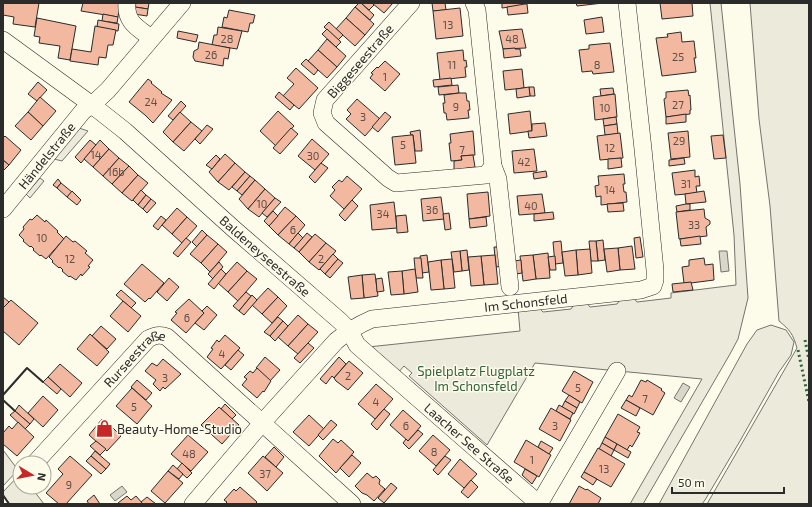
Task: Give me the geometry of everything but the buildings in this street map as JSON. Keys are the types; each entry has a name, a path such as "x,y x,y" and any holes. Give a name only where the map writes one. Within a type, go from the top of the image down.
{"street":[{"path":"127,3 126,11 129,18 151,38"},
{"name":"Händelstraße","path":"3,209 83,111 108,90 182,3"},
{"name":"Biggeseestraße","path":"411,3 325,100 322,109 323,117 326,123 388,178 396,183 486,175 493,166"},
{"path":"474,3 477,10 493,166 498,179 510,287"},
{"name":"Im Schonsfeld","path":"193,504 262,422 336,341 350,330 372,319 641,290 653,286 655,280 654,255 627,3"},
{"path":"3,40 92,105"},
{"name":"Baldeneyseestraße","path":"92,105 125,131 350,330"},
{"name":"Laacher See Straße","path":"350,330 357,345 539,504 617,371"},
{"name":"Rurseestraße","path":"41,455 148,339 154,335 168,337 262,422"},
{"path":"262,422 352,504"}],"green space":[{"name":"Spielplatz Flugplatz Im Schonsfeld","path":"710,3 721,3 740,184 748,298 738,339 730,354 643,504 630,504 702,379 535,363 487,445 409,376 412,373 404,366 397,374 368,347 520,331 518,309 538,307 543,312 571,309 575,303 585,301 590,307 617,304 622,297 632,296 637,302 671,298 671,293 736,285 734,235"},
{"path":"750,3 809,3 809,504 707,504 797,348 791,333 779,321 770,206 759,119"},
{"path":"771,325 786,330 794,342 791,355 779,372 705,500 702,504 659,504 747,344 757,330"},
{"path":"3,450 12,462 12,476 3,486"},
{"path":"12,482 12,495 37,495 44,504 10,504 3,495 3,492"}],"shaded area":[{"path":"76,127 88,131 62,161 50,158"},
{"path":"40,178 44,181 30,198 26,194"},
{"path":"719,251 727,251 729,271 721,272"},
{"path":"683,383 690,387 681,402 674,398"},
{"path":"122,486 127,492 115,501 110,495"}],"hedge":[{"path":"805,340 809,360"},
{"path":"798,350 809,402"}],"wall":[{"path":"3,395 27,368 43,382"},
{"path":"3,400 15,411"},
{"path":"3,495 9,504"}],"place":[{"name":"Beauty-Home-Studio","path":"104,429"}]}
